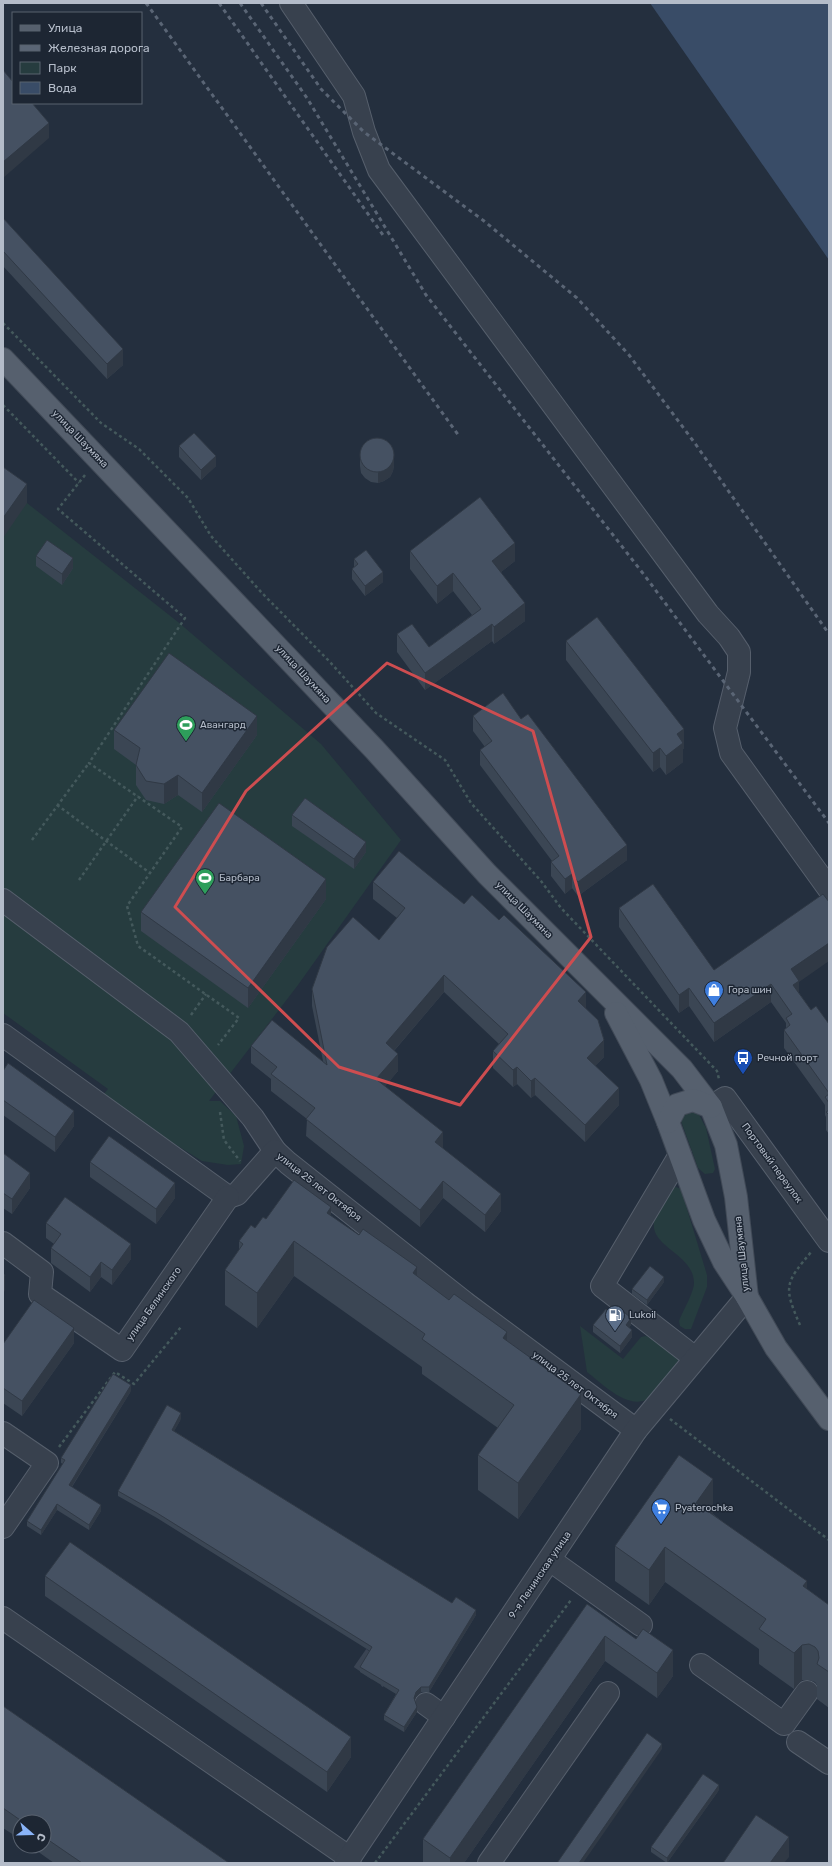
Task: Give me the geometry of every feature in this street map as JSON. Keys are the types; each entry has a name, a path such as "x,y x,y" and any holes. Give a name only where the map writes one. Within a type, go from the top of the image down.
{"main road":[{"name":"улица Шаумяна","path":"3,359 375,750 488,874 682,1069 718,1102 736,1196 747,1297"},
{"name":"улица Шаумяна","path":"603,989 648,1073 668,1122 704,1220 724,1262 747,1297"},
{"path":"668,1122 677,1105 693,1100 718,1102"},
{"path":"747,1297 776,1348 829,1419"}],"street":[{"path":"290,3 354,96 364,132 379,170 708,614 729,637 739,652 739,672 725,728 731,753 829,889"},
{"path":"3,900 179,1032 206,1061 253,1118 275,1151"},
{"path":"3,1035 228,1197"},
{"name":"Портовый переулок","path":"718,1102 827,1238"},
{"name":"улица 25 лет Октября","path":"228,1197 238,1194 275,1151 288,1163 465,1302 636,1430"},
{"path":"680,1155 602,1286 695,1358"},
{"name":"улица Белинского","path":"3,1243 42,1272 40,1294 122,1350 228,1197"},
{"name":"9-я Ленинская улица","path":"348,1860 636,1430 747,1297"},
{"path":"3,1433 47,1463 3,1527"},
{"path":"550,1560 641,1625"},
{"path":"3,1618 348,1860"},
{"path":"701,1665 784,1724 807,1692"},
{"path":"489,1863 608,1693"},
{"path":"426,1704 444,1717"},
{"path":"798,1742 829,1763"}],"path":[{"path":"3,323 101,423 139,449 188,498 211,536 262,593 376,713 445,760 471,803 541,881 561,908 717,1071 718,1102"},
{"path":"3,405 79,483"},
{"path":"32,840 89,763 185,618 58,509 98,458"},
{"path":"89,763 182,827 127,906 138,946 239,1018 206,1061"},
{"path":"79,880 138,796"},
{"path":"57,805 150,873"},
{"path":"179,1032 206,994"},
{"path":"232,1093 219,1112 224,1140 237,1158 256,1174"},
{"path":"800,1325 790,1303 788,1287 793,1274 827,1238"},
{"path":"47,1463 115,1372 134,1384 181,1327"},
{"path":"655,1408 829,1540"},
{"path":"375,1863 583,1584"}],"highlighted area":[{"path":"387,663 533,731 591,937 460,1105 339,1067 175,907 246,791"}],"green space":[{"path":"3,486 27,503 178,622 321,744 401,840 298,985 209,1101 220,1101 236,1116 244,1146 241,1164 228,1165 202,1161 136,1120 103,1095 108,1089 3,1013"},
{"path":"696,1109 706,1128 715,1169 713,1173 705,1174 698,1168 681,1121 683,1111"},
{"path":"676,1187 681,1189 707,1275 707,1287 691,1329 685,1329 680,1326 679,1321 694,1287 692,1273 687,1265 659,1238 655,1231 654,1222 656,1214 671,1189"},
{"path":"580,1326 623,1359 641,1337 646,1336 670,1345 679,1356 678,1361 654,1395 646,1400 637,1402 628,1400 610,1390 587,1372"}],"water":[{"path":"650,3 829,3 829,260"}],"building":[{"path":"3,70 12,81 12,104 33,104 49,123 3,162"},
{"path":"3,218 123,349 107,364 3,251"},
{"path":"194,433 216,456 201,470 179,446"},
{"path":"374,438 380,438 389,443 393,449 393,461 389,467 380,472 374,472 365,467 360,458 360,452 365,443"},
{"path":"3,467 27,484 3,518"},
{"path":"480,497 515,543 492,561 525,603 494,627 492,624 425,673 397,634 412,624 429,647 481,609 453,573 437,586 410,551"},
{"path":"47,540 73,558 62,574 36,556"},
{"path":"366,550 383,572 365,586 352,569 358,564 354,559"},
{"path":"597,617 684,729 677,734 683,743 666,756 660,748 653,753 566,641"},
{"name":"Авангард","path":"169,653 257,716 202,793 178,775 164,784 146,781 136,765 140,748 114,730"},
{"path":"503,693 521,719 528,714 627,845 578,882 572,874 565,879 551,862 559,856 480,750 492,741 473,716"},
{"path":"305,798 366,842 354,859 292,815"},
{"path":"219,803 326,879 248,988 141,912"},
{"path":"399,851 464,904 472,895 499,920 504,915 586,992 578,1001 598,1020 604,1040 587,1058 619,1088 585,1125 535,1078 531,1081 517,1067 513,1070 493,1051 508,1034 444,975 386,1043 398,1054 376,1079 443,1132 435,1142 501,1194 485,1215 443,1181 420,1210 306,1119 315,1108 271,1074 277,1067 251,1046 272,1020 327,1065 312,989 327,947 353,917 379,940 405,908 373,882"},
{"path":"653,884 714,970 823,894 829,902 829,943 791,969 799,981 793,985 811,1010 816,1006 829,1024 829,1093 784,1030 790,1025 786,1018 792,1014 771,984 714,1023 689,988 679,995 619,908"},
{"path":"8,1063 74,1111 55,1137 3,1100 3,1071"},
{"path":"829,1094 829,1103 825,1097"},
{"path":"109,1136 175,1183 156,1209 90,1162"},
{"path":"3,1153 30,1173 12,1199 3,1193"},
{"path":"294,1180 331,1207 327,1213 359,1235 363,1229 417,1267 413,1273 449,1300 454,1294 507,1332 503,1338 581,1394 518,1483 478,1455 514,1405 422,1339 425,1334 294,1241 257,1293 225,1270 243,1244 239,1241 251,1225 255,1228 263,1217 266,1219"},
{"path":"65,1197 131,1244 112,1270 101,1262 90,1277 51,1248 61,1234 46,1223"},
{"path":"650,1266 664,1277 647,1300 632,1289"},
{"path":"34,1300 74,1328 22,1401 3,1388 3,1344"},
{"path":"617,1306 631,1318 626,1325 632,1330 620,1346 593,1325 606,1309 611,1314"},
{"path":"113,1374 131,1385 69,1485 101,1505 89,1525 57,1504 41,1530 27,1521 65,1460 61,1458"},
{"path":"167,1405 181,1413 172,1430 452,1603 456,1597 476,1610 429,1687 421,1687 416,1692 414,1698 417,1707 404,1727 384,1715 399,1690 360,1667 372,1647 157,1513 118,1491"},
{"path":"679,1455 713,1479 696,1503 807,1581 803,1586 829,1605 829,1672 817,1664 819,1658 818,1651 815,1647 809,1644 802,1645 794,1653 759,1629 766,1619 665,1547 649,1570 615,1546"},
{"path":"70,1542 351,1737 327,1772 45,1576"},
{"path":"587,1604 636,1639 643,1629 673,1650 657,1673 605,1636 450,1858 423,1839"},
{"path":"3,1706 229,1863 82,1863 52,1842 52,1814 12,1814 3,1808"},
{"path":"647,1733 662,1744 579,1863 557,1863"},
{"path":"703,1774 719,1785 667,1858 651,1847"},
{"path":"756,1815 789,1837 770,1863 723,1863"}],"tunnel":[{"path":"360,1658 389,1678"}],"railway":[{"path":"146,3 459,436"},
{"path":"219,3 385,238"},
{"path":"240,3 307,98 426,295 645,576 829,823"},
{"path":"261,3 321,89 364,132 484,221 577,298 629,355 694,442 829,634"}],"place":[{"name":"Авангард","path":"186,742"},
{"name":"Барбара","path":"205,895"},
{"name":"Гора шин","path":"714,1007"},
{"name":"Речной порт","path":"743,1075"},
{"name":"Lukoil","path":"615,1332"},
{"name":"Pyaterochka","path":"661,1525"}]}
